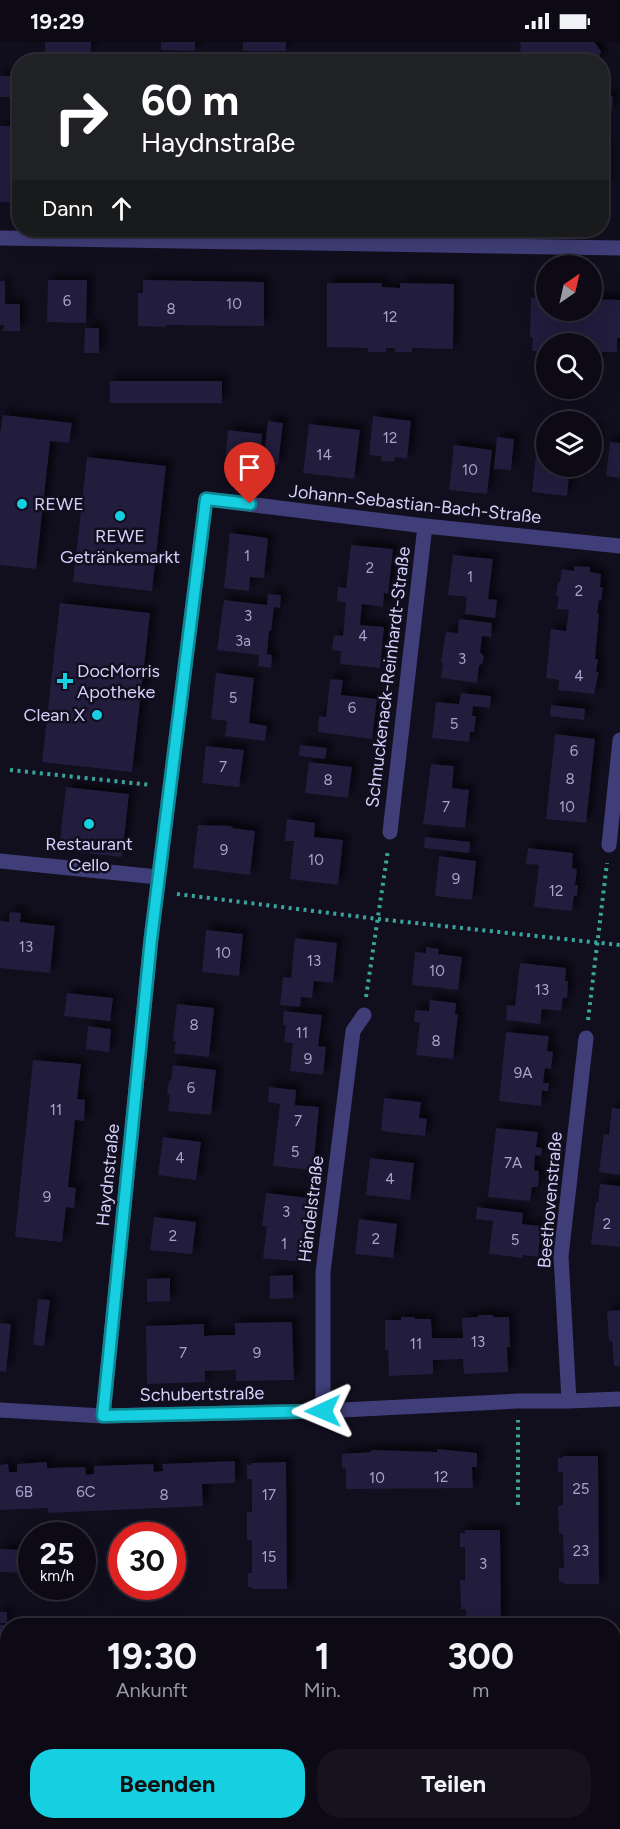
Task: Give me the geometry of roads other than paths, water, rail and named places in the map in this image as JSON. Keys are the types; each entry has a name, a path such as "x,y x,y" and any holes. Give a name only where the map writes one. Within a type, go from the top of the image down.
{"street":[{"path":"0,238 620,248"},
{"name":"Johann-Sebastian-Bach-Straße","path":"206,499 425,526 620,546"},
{"name":"Haydnstraße","path":"103,1416 151,939 206,499"},
{"name":"Schnuckenack-Reinhardt-Straße","path":"390,832 425,526"},
{"path":"609,845 620,740"},
{"path":"0,861 158,885"},
{"name":"Händelstraße","path":"323,1411 323,1272 353,1031 364,1015"},
{"name":"Beethovenstraße","path":"569,1401 561,1256 586,1038"},
{"name":"Schubertstraße","path":"0,1410 103,1416 323,1411 518,1401 620,1399"}],"place":[{"name":"REWE","path":"22,504"},
{"name":"REWE Getränkemarkt","path":"120,516"},
{"name":"DocMorris Apotheke","path":"65,681"},
{"name":"Clean X","path":"97,715"},
{"name":"Restaurant Cello","path":"89,824"}]}
